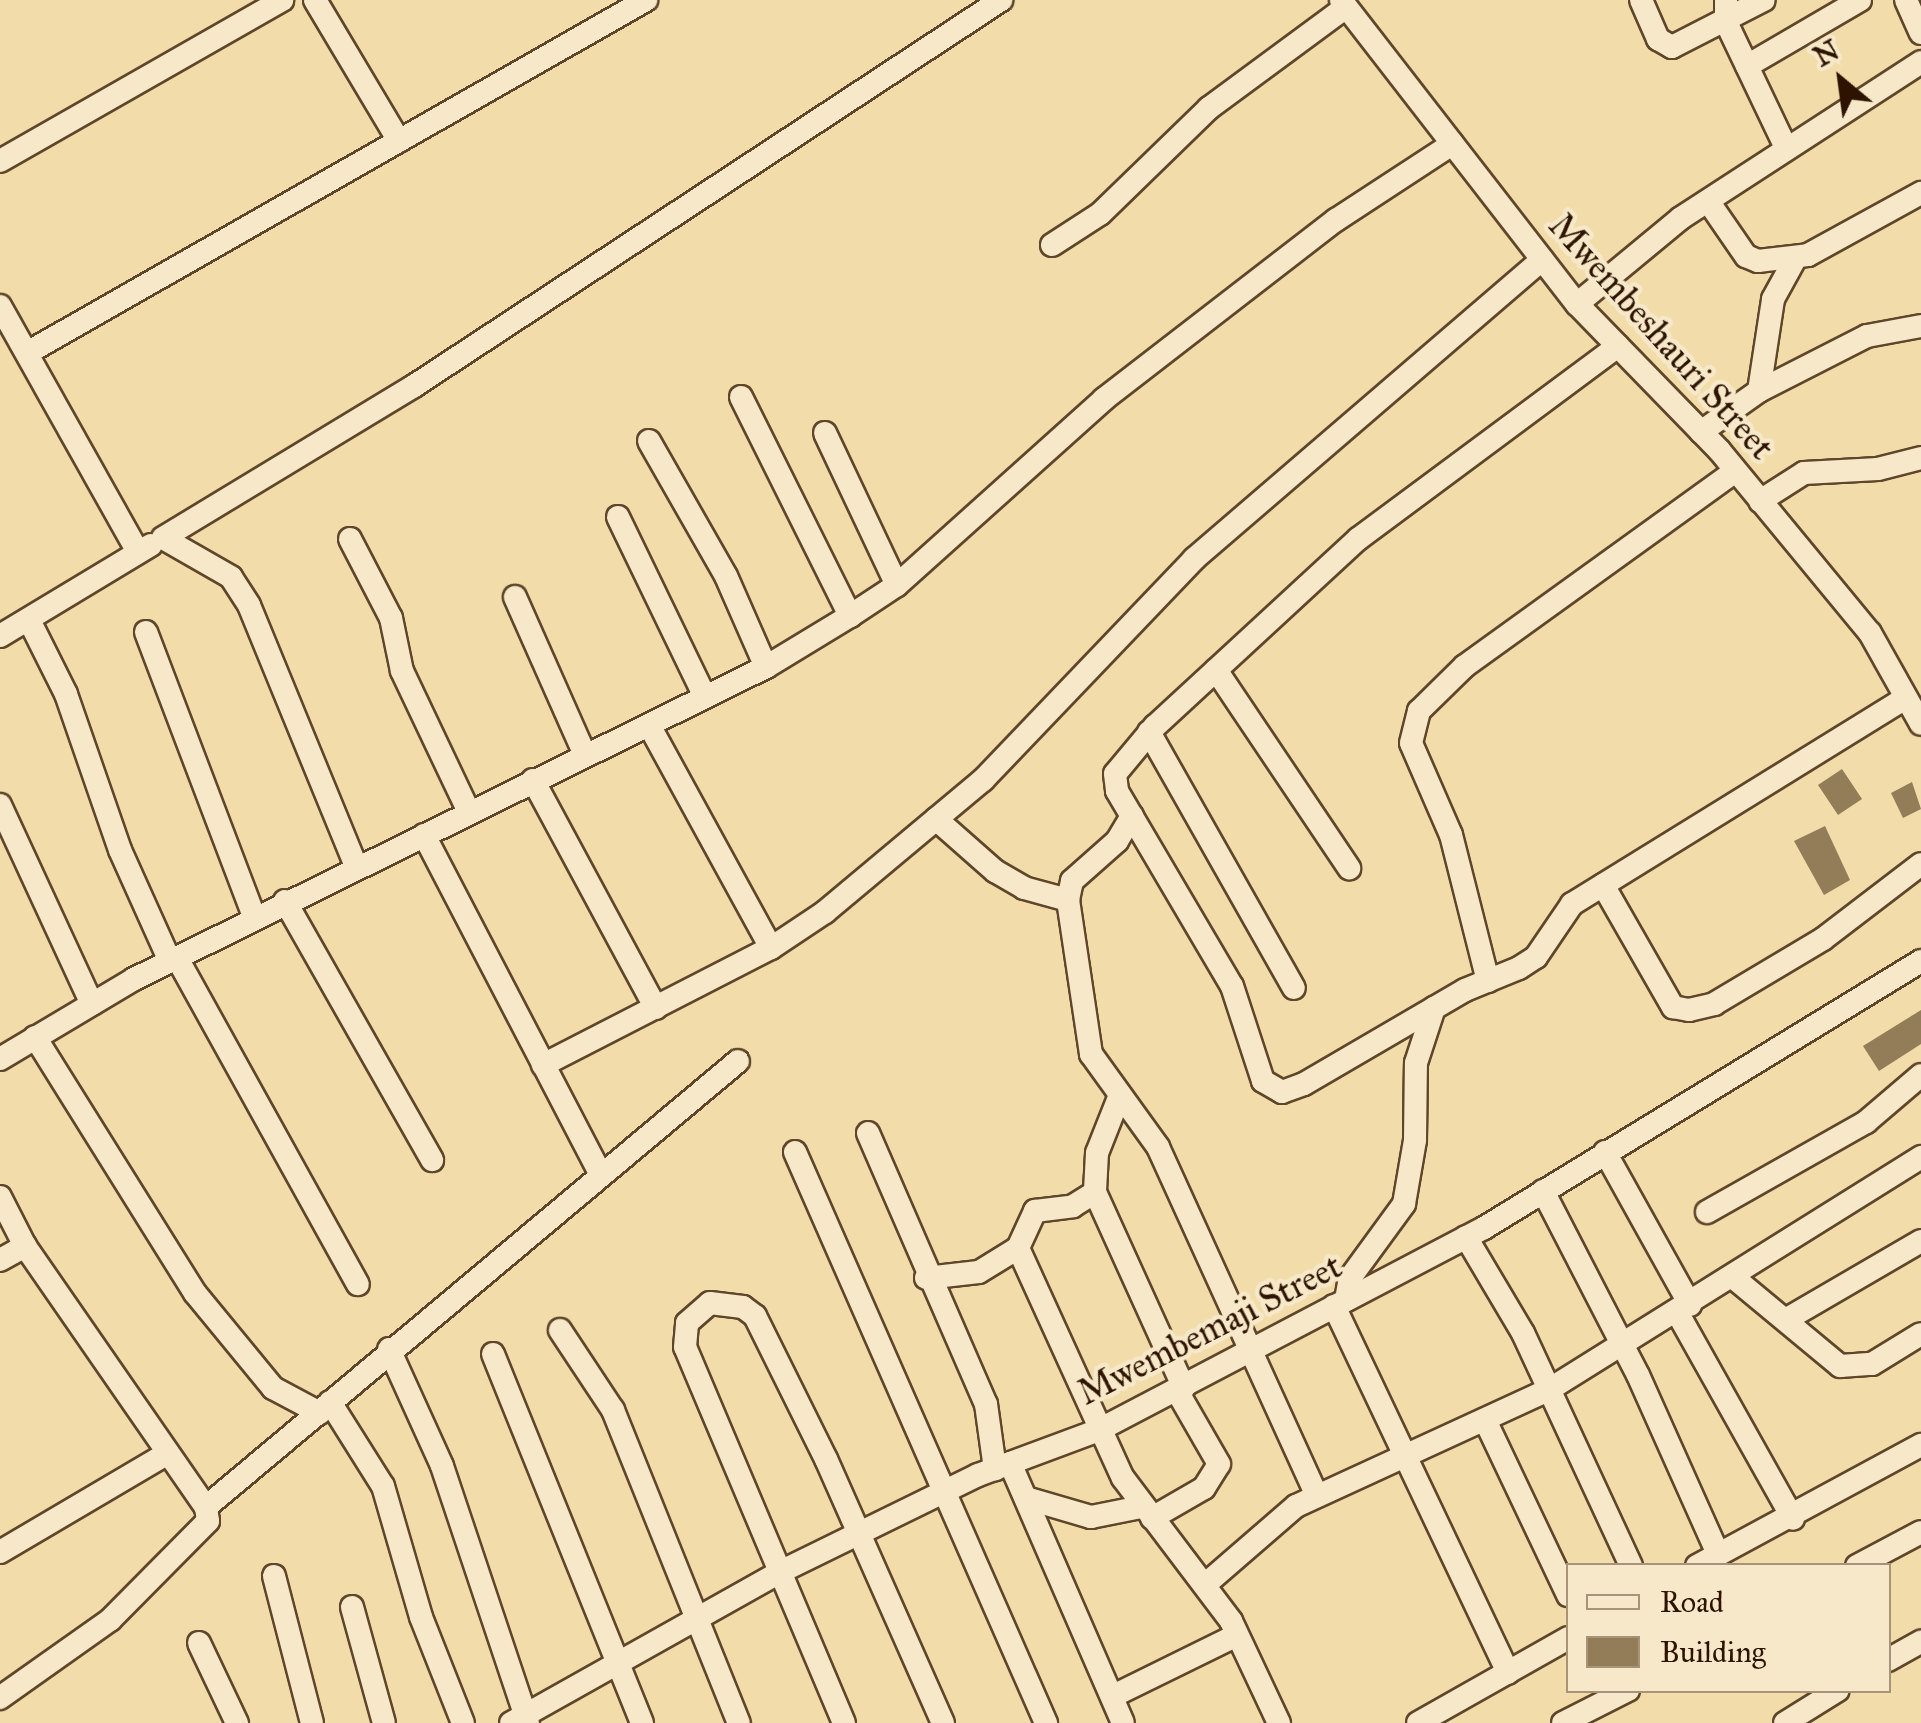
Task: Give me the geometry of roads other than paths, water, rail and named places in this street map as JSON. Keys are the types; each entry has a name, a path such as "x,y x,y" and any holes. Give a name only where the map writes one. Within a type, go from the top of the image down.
{"street":[{"path":"0,162 282,0"},
{"path":"315,0 399,141"},
{"path":"27,353 646,0"},
{"path":"0,636 398,397 1001,0"},
{"path":"1641,0 1658,39 1672,47 1726,11 1764,0"},
{"path":"1747,66 1860,0"},
{"path":"1906,0 1921,32"},
{"path":"1052,245 1100,214 1209,108 1344,4"},
{"name":"Mwembeshauri Street","path":"1344,4 1577,304 1701,432 1870,633 1921,724"},
{"path":"1726,11 1786,148"},
{"path":"1577,304 1708,200 1921,62"},
{"path":"0,1058 284,901 766,667 850,616 897,584 1104,399 1298,248 1452,144"},
{"path":"1708,200 1746,256 1795,258 1921,193"},
{"path":"1759,391 1773,299 1795,258"},
{"path":"542,1066 771,948 936,820 983,780 1194,560 1542,260"},
{"path":"0,306 138,552"},
{"path":"1701,432 1759,391 1867,336 1921,326"},
{"path":"1618,346 1358,538 1149,732 1114,778 1132,816 1232,986 1270,1089 1304,1084 1434,1008 1536,957 1556,919 1603,885 1906,698"},
{"path":"741,397 850,616"},
{"path":"825,433 897,584"},
{"path":"649,441 726,576 766,667"},
{"path":"1760,501 1804,473 1878,469 1921,458"},
{"path":"1488,981 1451,835 1411,743 1419,711 1465,666 1735,471"},
{"path":"618,517 705,697"},
{"path":"163,538 231,577 249,605 356,866"},
{"path":"350,539 391,618 402,670 470,812"},
{"path":"515,597 584,753"},
{"path":"29,620 66,694 120,850 174,959 358,1284"},
{"path":"146,632 254,918"},
{"path":"1216,670 1348,868"},
{"path":"649,725 771,948"},
{"path":"1149,732 1294,988"},
{"path":"533,780 656,1008"},
{"path":"0,805 92,1004"},
{"path":"1132,816 1117,841 1072,881 1068,900 1091,1054 1158,1148 1316,1494"},
{"path":"936,820 995,870 1024,888 1068,900"},
{"path":"424,835 600,1173"},
{"path":"1603,885 1673,1007 1689,1010 1714,1004 1822,940 1921,864"},
{"path":"284,901 432,1160"},
{"name":"Mwembemaji Street","path":"522,1721 780,1572 1003,1466 1098,1430 1466,1237 1921,960"},
{"path":"1434,1008 1416,1063 1415,1140 1404,1204 1350,1278 1340,1303 1404,1458 1508,1673"},
{"path":"35,1037 195,1293 273,1388 325,1408 383,1486 421,1618 462,1723"},
{"path":"206,1507 600,1173 738,1062"},
{"path":"1707,1212 1866,1122 1921,1075"},
{"path":"1026,1498 1090,1517 1146,1512 1204,1488 1219,1464 1180,1389 1095,1192 1098,1153 1120,1095"},
{"path":"868,1132 926,1278 986,1404 1003,1466 1026,1498 1122,1723"},
{"path":"795,1152 948,1492 1046,1723"},
{"path":"1605,1152 1794,1519"},
{"path":"1207,1583 1252,1548 1276,1519 1316,1494 1404,1458 1550,1389 1734,1278 1921,1157"},
{"path":"1543,1191 1622,1346 1708,1560 1794,1519 1921,1446"},
{"path":"926,1278 979,1272 1018,1248 1034,1211 1073,1206 1095,1192"},
{"path":"0,1198 25,1246 206,1507 203,1532 148,1586 0,1698"},
{"path":"1466,1237 1550,1389 1630,1563"},
{"path":"1787,1318 1921,1241"},
{"path":"0,1260 25,1246"},
{"path":"1018,1248 1098,1430 1146,1512 1207,1583 1280,1723"},
{"path":"1734,1278 1787,1318 1823,1354 1856,1368 1921,1334"},
{"path":"844,1723 685,1348 687,1323 710,1303 743,1307 754,1316 860,1536 942,1723"},
{"path":"560,1330 613,1410 739,1723"},
{"path":"390,1350 442,1466 522,1721"},
{"path":"493,1354 642,1723"},
{"path":"1485,1420 1566,1591"},
{"path":"0,1552 168,1453"},
{"path":"1862,1563 1921,1532"},
{"path":"274,1576 312,1723"},
{"path":"352,1606 384,1723"},
{"path":"1113,1696 1237,1635"},
{"path":"1418,1723 1462,1713 1508,1673 1566,1639"},
{"path":"1891,1658 1921,1642"},
{"path":"199,1643 236,1723"},
{"path":"1563,1723 1622,1693"},
{"path":"1785,1723 1833,1693"}]}
